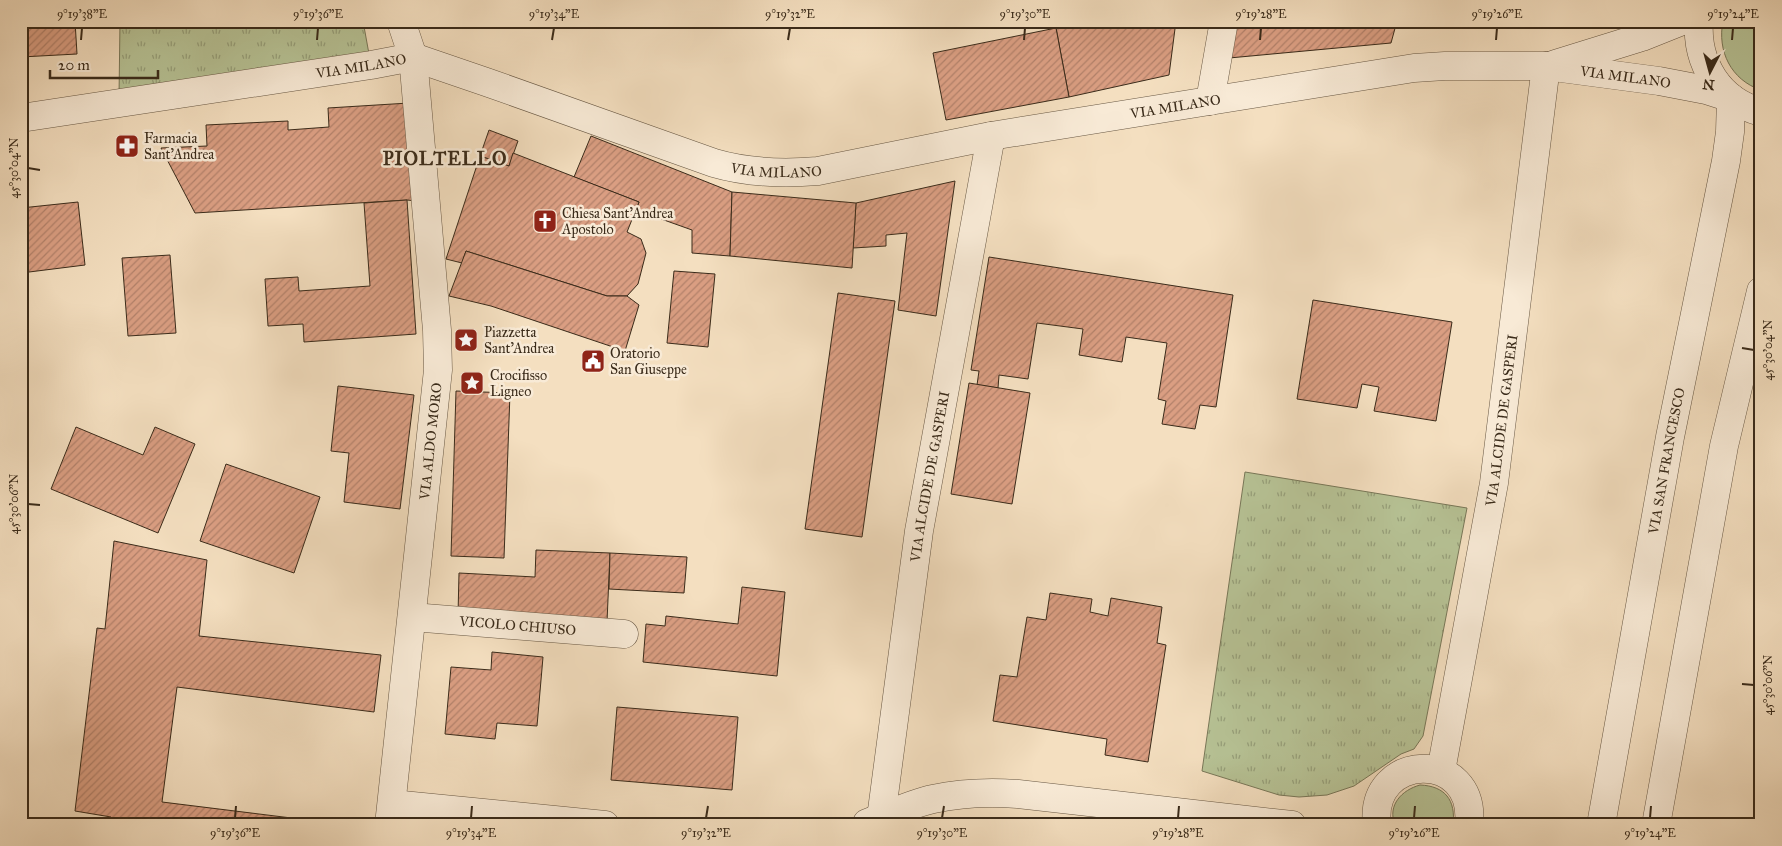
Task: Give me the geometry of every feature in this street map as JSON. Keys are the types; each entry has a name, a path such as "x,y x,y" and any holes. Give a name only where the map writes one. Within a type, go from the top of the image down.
{"street":[{"name":"VIA ALDO MORO","path":"391,814 438,370 437,330 413,57 401,21"},
{"path":"1210,101 1224,21"},
{"name":"VIA MILANO","path":"1546,66 1642,37 1682,21"},
{"path":"1698,21 1698,41 1704,62 1712,78 1731,98 1761,112"},
{"name":"VIA MILANO","path":"21,118 413,57 700,159 747,171 786,173 818,171 991,136 1414,68 1445,66 1546,66 1659,81 1706,90 1731,98"},
{"name":"VIA ALCIDE DE GASPERI","path":"1441,771 1494,484 1546,66"},
{"name":"VIA SAN FRANCESCO","path":"1601,825 1670,437 1726,161 1730,132 1731,98"},
{"name":"VIA ALCIDE DE GASPERI","path":"875,822 919,531 991,136"},
{"path":"1656,825 1724,446 1761,291"},
{"name":"VICOLO CHIUSO","path":"412,617 624,634"},
{"path":"1377,825 1377,809 1381,794 1395,778 1417,768 1441,771 1459,783 1469,805 1469,825"},
{"name":"VIA ALCIDE DE GASPERI","path":"875,822 932,799 961,794 990,793 1018,794 1292,825"},
{"path":"391,814 605,825"}],"green space":[{"path":"120,21 363,21 371,65 119,97"},
{"path":"1723,21 1761,21 1761,90 1742,79 1728,63 1722,43"},
{"path":"1245,472 1467,508 1423,736 1414,749 1401,754 1354,786 1327,795 1299,797 1279,795 1202,771"},
{"path":"1420,785 1436,788 1447,796 1453,808 1453,825 1395,825 1393,811 1398,799 1413,787"}],"building":[{"path":"21,21 75,21 77,54 21,57"},
{"path":"1094,21 1176,21 1169,75 1069,97 1056,28"},
{"path":"1236,21 1397,21 1391,43 1229,58"},
{"path":"1056,28 1069,97 946,120 933,53"},
{"path":"409,103 417,201 407,200 195,213 161,148 207,146 206,125 288,121 288,130 329,127 328,108"},
{"path":"489,130 518,141 509,166 480,156"},
{"path":"591,136 732,192 730,256 692,253 692,230 636,210 639,202 574,177"},
{"name":"Chiesa Sant'Andrea Apostolo","path":"513,153 639,202 627,232 641,239 646,253 638,284 627,296 607,296 466,251 462,263 446,259 480,156 509,166"},
{"path":"955,181 936,316 898,310 907,233 886,235 886,246 853,248 856,203"},
{"path":"732,192 856,203 852,268 730,256"},
{"path":"407,200 416,334 304,342 303,324 268,326 265,279 298,277 299,291 370,286 364,203"},
{"path":"78,202 85,265 21,273 21,208"},
{"path":"466,251 607,296 627,296 639,305 625,351 491,306 449,296"},
{"path":"170,255 176,333 128,336 122,258"},
{"path":"989,257 1233,295 1216,407 1200,405 1195,429 1162,424 1166,401 1158,399 1167,343 1126,337 1122,362 1079,355 1083,329 1037,323 1028,379 999,375 998,388 977,385 979,371 971,370"},
{"path":"674,271 715,274 708,347 667,343"},
{"path":"838,293 895,301 862,537 805,529"},
{"path":"1313,300 1452,322 1436,421 1374,411 1379,387 1362,384 1357,408 1297,399"},
{"path":"969,383 1030,393 1012,504 951,494"},
{"path":"338,386 414,395 400,509 344,502 349,453 331,451"},
{"path":"456,391 510,393 504,558 451,556"},
{"path":"76,427 143,455 155,427 195,444 158,533 51,489"},
{"path":"226,464 320,497 294,573 200,541"},
{"path":"114,541 207,560 199,636 381,655 374,712 177,687 162,802 348,825 110,825 111,817 75,811 97,628 105,629"},
{"path":"536,550 610,553 607,622 458,615 459,573 535,577"},
{"path":"610,553 687,557 684,593 609,589"},
{"path":"742,587 785,592 777,676 643,662 646,624 665,626 666,616 738,624"},
{"path":"1050,593 1092,599 1090,612 1108,616 1111,598 1162,607 1157,643 1166,645 1148,762 1105,755 1107,739 993,721 1000,675 1017,677 1027,617 1046,620"},
{"path":"492,652 543,657 537,726 497,723 495,739 445,734 451,667 491,670"},
{"path":"617,707 738,717 732,790 611,780"}],"place":[{"name":"Farmacia Sant'Andrea","path":"127,146"},
{"name":"Chiesa Sant'Andrea Apostolo","path":"545,221"},
{"name":"Piazzetta Sant'Andrea","path":"466,340"},
{"name":"Oratorio San Giuseppe","path":"593,361"},
{"name":"Crocifisso Ligneo","path":"472,383"}],"district":[{"name":"PIOLTELLO","path":"445,158"}]}
